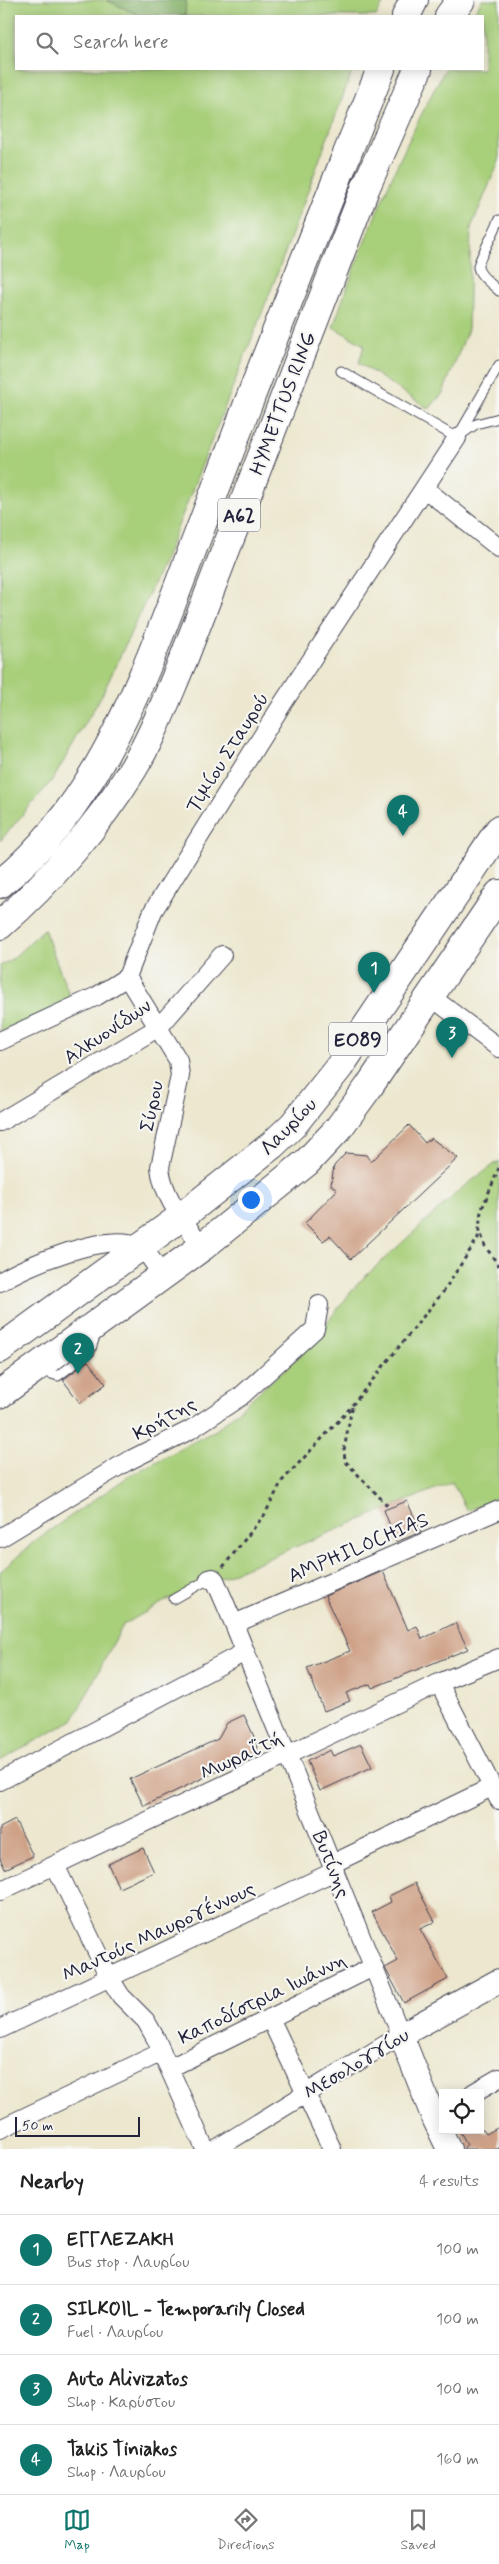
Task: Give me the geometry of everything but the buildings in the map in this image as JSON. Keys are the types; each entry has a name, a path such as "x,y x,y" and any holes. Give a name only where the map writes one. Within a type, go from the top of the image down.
{"main road":[{"path":"397,15 402,0"},
{"path":"406,15 414,0"},
{"path":"443,15 451,0"},
{"path":"450,15 461,0"},
{"name":"HYMETTUS RING","path":"0,884 51,834 86,785 123,724 151,660 236,436 380,70"},
{"name":"HYMETTUS RING","path":"0,924 20,908 65,860 102,812 133,768 157,719 184,658 365,189 418,70"},
{"name":"Λαυρίου","path":"0,1349 181,1217 272,1145 309,1107 340,1066 499,830"},
{"name":"Λαυρίου","path":"0,1394 202,1247 294,1174 321,1148 358,1102 499,894"}],"street":[{"name":"Τιμίου Σταυρού","path":"127,977 153,911 283,703 457,438"},
{"path":"424,488 499,548"},
{"name":"Αλκυονίδων","path":"0,1122 159,1027 222,955"},
{"path":"0,1041 97,996 127,977"},
{"name":"Σύρου","path":"127,977 178,1060 180,1076 160,1167 161,1177 167,1195 202,1247"},
{"path":"430,996 499,1048"},
{"path":"0,1282 13,1273 42,1260 86,1248 124,1242 140,1247 162,1276"},
{"name":"Κρήτης","path":"0,1538 126,1462 190,1430 240,1397 316,1329 319,1305"},
{"name":"AMPHILOCHIAS","path":"234,1624 499,1510"},
{"name":"Βυτίνης","path":"212,1579 234,1624 400,2035 438,2114 449,2149"},
{"path":"0,1782 245,1652"},
{"name":"Μωραΐτή","path":"0,1891 439,1683 499,1658"},
{"path":"439,1683 496,1793"},
{"name":"Μαντούς Μαυρογέννους","path":"0,2029 334,1868 496,1793"},
{"path":"55,1865 109,1977 121,1996 146,2021 166,2060 205,2149"},
{"name":"Καποδίστρια Ιωάννη","path":"0,2129 270,2018 373,1966"},
{"name":"Μεσολογγίου","path":"216,2149 400,2035 499,1981"},
{"path":"270,2018 332,2149"},
{"path":"481,2089 499,2078"}],"lane":[{"path":"499,220 493,238 478,259 478,267 481,274 499,291"},
{"path":"457,438 499,365"},
{"path":"341,370 457,438"},
{"path":"457,438 476,424 499,418"},
{"path":"174,1599 212,1579"}],"path":[{"path":"212,1579 265,1514 282,1482 352,1406 443,1292 478,1238 481,1211 499,1168"},
{"path":"479,1228 485,1246 499,1266"},
{"path":"352,1406 344,1450 345,1461 388,1506"}],"green space":[{"path":"1,0 106,0 139,15 15,15 15,70 353,70 276,277 165,559 103,693 54,778 0,841"},
{"path":"106,0 186,0 185,15 139,15"},
{"path":"186,0 385,0 377,15 185,15"},
{"path":"482,0 499,0 499,161 471,228 468,329 443,393 429,409 359,363 364,345 333,327 357,261 384,196 413,132 444,70 484,70 484,15 473,15"},
{"path":"44,929 72,1002 0,1032 0,966 13,958"},
{"path":"499,1161 499,1497 467,1511 452,1482 167,1600 123,1625 73,1720 0,1761 0,1572 36,1540 129,1476 216,1430 304,1352 358,1283 462,1188"}],"place":[{"name":"Takis Tiniakos","path":"403,836"},
{"name":"ΕΓΓΛΕΖΑΚΗ","path":"374,993"},
{"name":"Auto Alivizatos","path":"452,1058"},
{"name":"SILKOIL - Temporarily Closed","path":"78,1374"}]}
